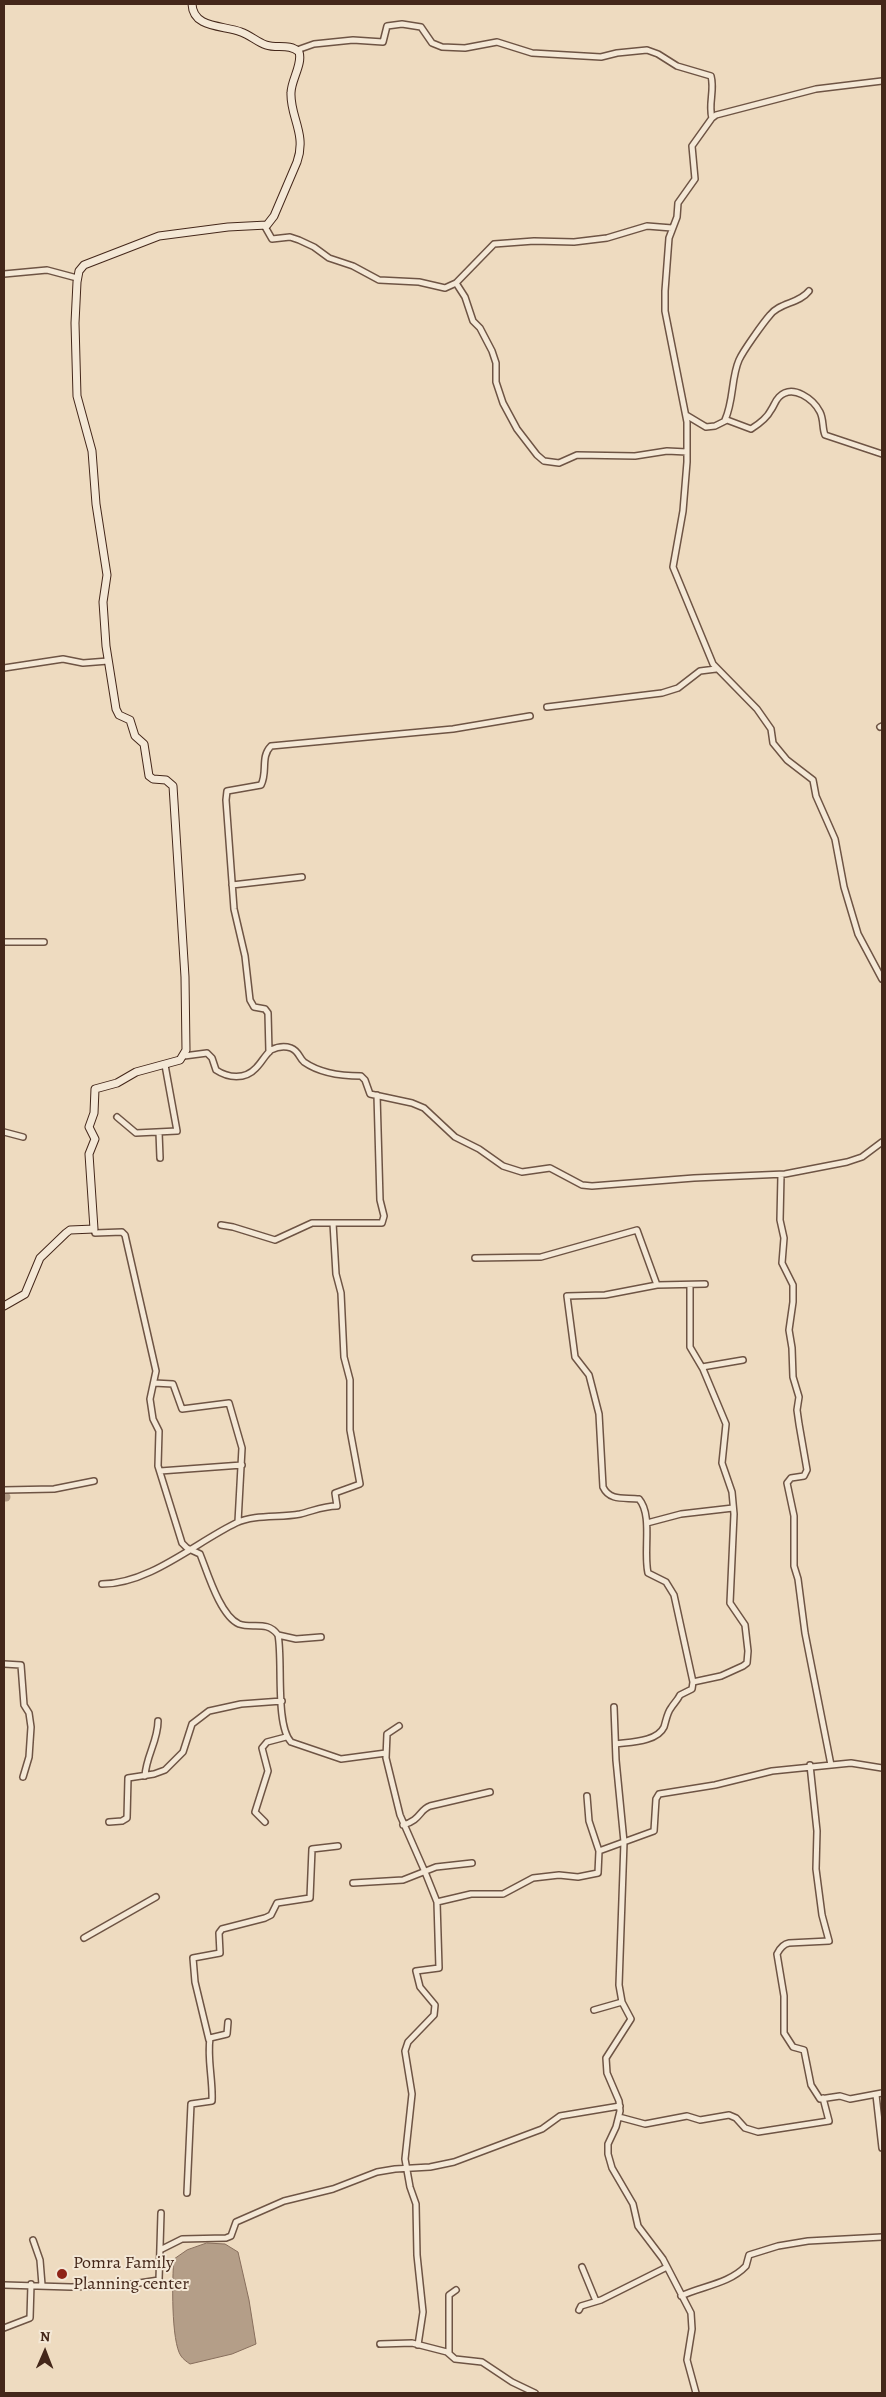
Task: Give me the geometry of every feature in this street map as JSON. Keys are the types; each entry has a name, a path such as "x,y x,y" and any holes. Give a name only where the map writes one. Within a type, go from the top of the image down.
{"street":[{"path":"184,1056 187,1035 185,977 173,786 166,780 154,779 149,776 144,744 135,736 130,720 119,715 116,708 108,661 103,602 107,575 106,563 97,513 91,443 77,396 75,322 77,278 84,265 159,236 228,227 264,226 274,216 300,154 298,125 291,99 292,81 300,59 297,50 290,46 266,45 241,32 202,22 195,15 192,4"},
{"path":"297,50 314,44 353,40 383,42 387,26 402,24 421,27 432,43 448,48 465,48 497,42 532,53 601,57 617,53 650,50 677,66 711,76 713,86 710,111 712,118"},
{"path":"882,81 816,89 716,114 712,118 692,146 695,179 679,199 677,217 669,238 665,306 686,415 687,452 683,511 673,567 676,578 693,611 709,658 716,669 757,708 770,726 773,743 787,760 813,780 816,796 835,839 844,886 858,934 882,979"},
{"path":"264,226 272,239 290,237 299,240 314,247 329,258 353,266 379,280 419,282 445,288 456,283 494,244 534,241 574,242 607,238 647,226 672,228"},
{"path":"4,274 47,270 77,278"},
{"path":"456,283 465,297 473,321 480,328 492,351 496,363 496,382 503,403 517,429 537,455 550,463 559,464 577,455 635,456 667,451 687,452"},
{"path":"686,415 706,427 715,426 725,420 732,400 739,360 772,312 803,297 809,291"},
{"path":"725,420 751,429 767,416 778,397 787,393 798,393 809,398 817,406 822,417 825,435 882,454"},
{"path":"4,668 63,659 83,663 108,661"},
{"path":"547,707 662,693 678,688 700,671 716,669"},
{"path":"269,1052 268,1013 265,1009 254,1007 250,1000 245,956 234,909 226,792 261,785 264,778 265,754 271,746 453,729 530,716"},
{"path":"232,885 302,877"},
{"path":"4,942 44,942"},
{"path":"322,1637 291,1639 278,1635 270,1627 240,1624 233,1620 216,1595 200,1554 188,1549 182,1543 160,1471 158,1431 153,1420 150,1399 156,1371 151,1342 124,1233 95,1233 94,1229 89,1154 94,1139 89,1126 94,1113 95,1089 116,1083 136,1072 165,1066 184,1056 207,1054 212,1058 216,1070 228,1076 239,1077 254,1071 274,1048 290,1048 298,1052 301,1060 307,1064 335,1075 361,1076 365,1080 368,1092 424,1108 455,1137 479,1148 503,1166 522,1172 550,1168 582,1185 601,1186 694,1178 781,1175 862,1157 882,1142"},
{"path":"117,1116 136,1133 177,1131 165,1066"},
{"path":"221,1225 233,1226 275,1240 308,1223 381,1224 384,1220 380,1192 377,1095"},
{"path":"4,1132 23,1137"},
{"path":"159,1132 160,1158"},
{"path":"781,1175 780,1220 784,1238 782,1263 793,1285 793,1302 788,1330 793,1356 793,1376 799,1397 797,1410 807,1470 804,1476 791,1478 787,1483 794,1516 793,1561 831,1765"},
{"path":"102,1584 122,1581 153,1570 238,1522 277,1515 301,1514 317,1508 337,1506 335,1493 360,1484 350,1430 350,1380 344,1357 341,1293 336,1274 333,1223"},
{"path":"4,1306 25,1294 40,1258 66,1233 70,1230 94,1229"},
{"path":"475,1258 541,1257 579,1248 637,1230 657,1285"},
{"path":"616,1744 644,1740 658,1734 664,1726 671,1708 676,1704 680,1695 692,1690 693,1682 674,1595 666,1582 648,1573 646,1510 639,1499 614,1497 606,1493 603,1487 599,1414 588,1375 575,1357 567,1296 605,1295 657,1285 690,1286 706,1284"},
{"path":"690,1286 690,1347 702,1367 712,1394 725,1418 727,1431 722,1463 730,1486 733,1508 730,1603 745,1625 748,1659 743,1666 734,1671 710,1679 693,1682"},
{"path":"702,1367 743,1360"},
{"path":"154,1382 174,1384 182,1409 229,1403 242,1448 238,1522"},
{"path":"160,1471 242,1465"},
{"path":"4,1490 54,1489 94,1481"},
{"path":"647,1523 682,1514 733,1508"},
{"path":"278,1635 286,1737 291,1742 341,1759 386,1753"},
{"path":"4,1664 21,1665 24,1705 29,1713 30,1749 23,1777"},
{"path":"109,1822 126,1820 128,1780 165,1770 183,1752 189,1730 204,1714 241,1704 282,1701"},
{"path":"614,1707 624,1840 619,1985 622,2002 631,2019 608,2052 605,2063 620,2106 619,2117 608,2144 610,2162 631,2198 638,2226 663,2258 692,2316 687,2360 696,2393"},
{"path":"145,1776 146,1762 157,1738 158,1721"},
{"path":"399,1726 387,1734 386,1753 403,1825 437,1902 439,1968 416,1971 420,1987 434,2002 435,2010 430,2021 408,2042 405,2051 412,2094 406,2145 406,2168 416,2204 416,2245 423,2312 418,2345"},
{"path":"265,1822 255,1812 268,1772 268,1764 262,1748 267,1742 286,1737"},
{"path":"599,1851 654,1830 656,1800 659,1794 715,1785 761,1773 811,1766 851,1763 882,1768"},
{"path":"811,1766 817,1832 817,1879 822,1915 829,1941 784,1944 777,1954 784,1996 784,2033 793,2047 804,2050 811,2085 820,2099 840,2096 850,2099 879,2094 882,2148"},
{"path":"403,1825 415,1821 426,1807 490,1792"},
{"path":"437,1902 471,1894 503,1894 533,1878 559,1875 578,1877 595,1874 600,1871 599,1851 590,1821 587,1796"},
{"path":"187,2193 190,2104 212,2101 213,2075 208,2059 209,2040 195,1982 193,1958 220,1953 219,1933 222,1929 265,1918 270,1915 277,1903 310,1898 312,1849 338,1846"},
{"path":"353,1883 403,1880 436,1867 472,1863"},
{"path":"84,1938 156,1897"},
{"path":"594,2010 622,2002"},
{"path":"209,2040 212,2036 227,2034 228,2022"},
{"path":"619,2117 645,2124 687,2116 700,2120 730,2116 736,2118 745,2128 758,2132 829,2121 823,2098"},
{"path":"160,2250 182,2239 226,2238 231,2236 236,2222 284,2201 333,2190 377,2172 430,2167 454,2162 542,2129 557,2117 620,2106"},
{"path":"4,2285 110,2286 158,2280 162,2213"},
{"path":"681,2296 735,2274 746,2266 749,2255 762,2250 808,2241 882,2237"},
{"path":"33,2240 40,2260 42,2285"},
{"path":"582,2266 596,2301"},
{"path":"579,2310 582,2306 667,2268"},
{"path":"4,2328 30,2318 31,2284"},
{"path":"449,2353 449,2295 456,2290"},
{"path":"380,2344 405,2342 449,2353 456,2359 482,2362 512,2382 535,2393"}],"shaded area":[{"path":"207,2243 225,2244 238,2252 249,2300 256,2344 232,2354 190,2364 181,2356 175,2337 174,2259 187,2250"}],"place":[{"name":"Pomra Family Planning center","path":"62,2274"}]}
